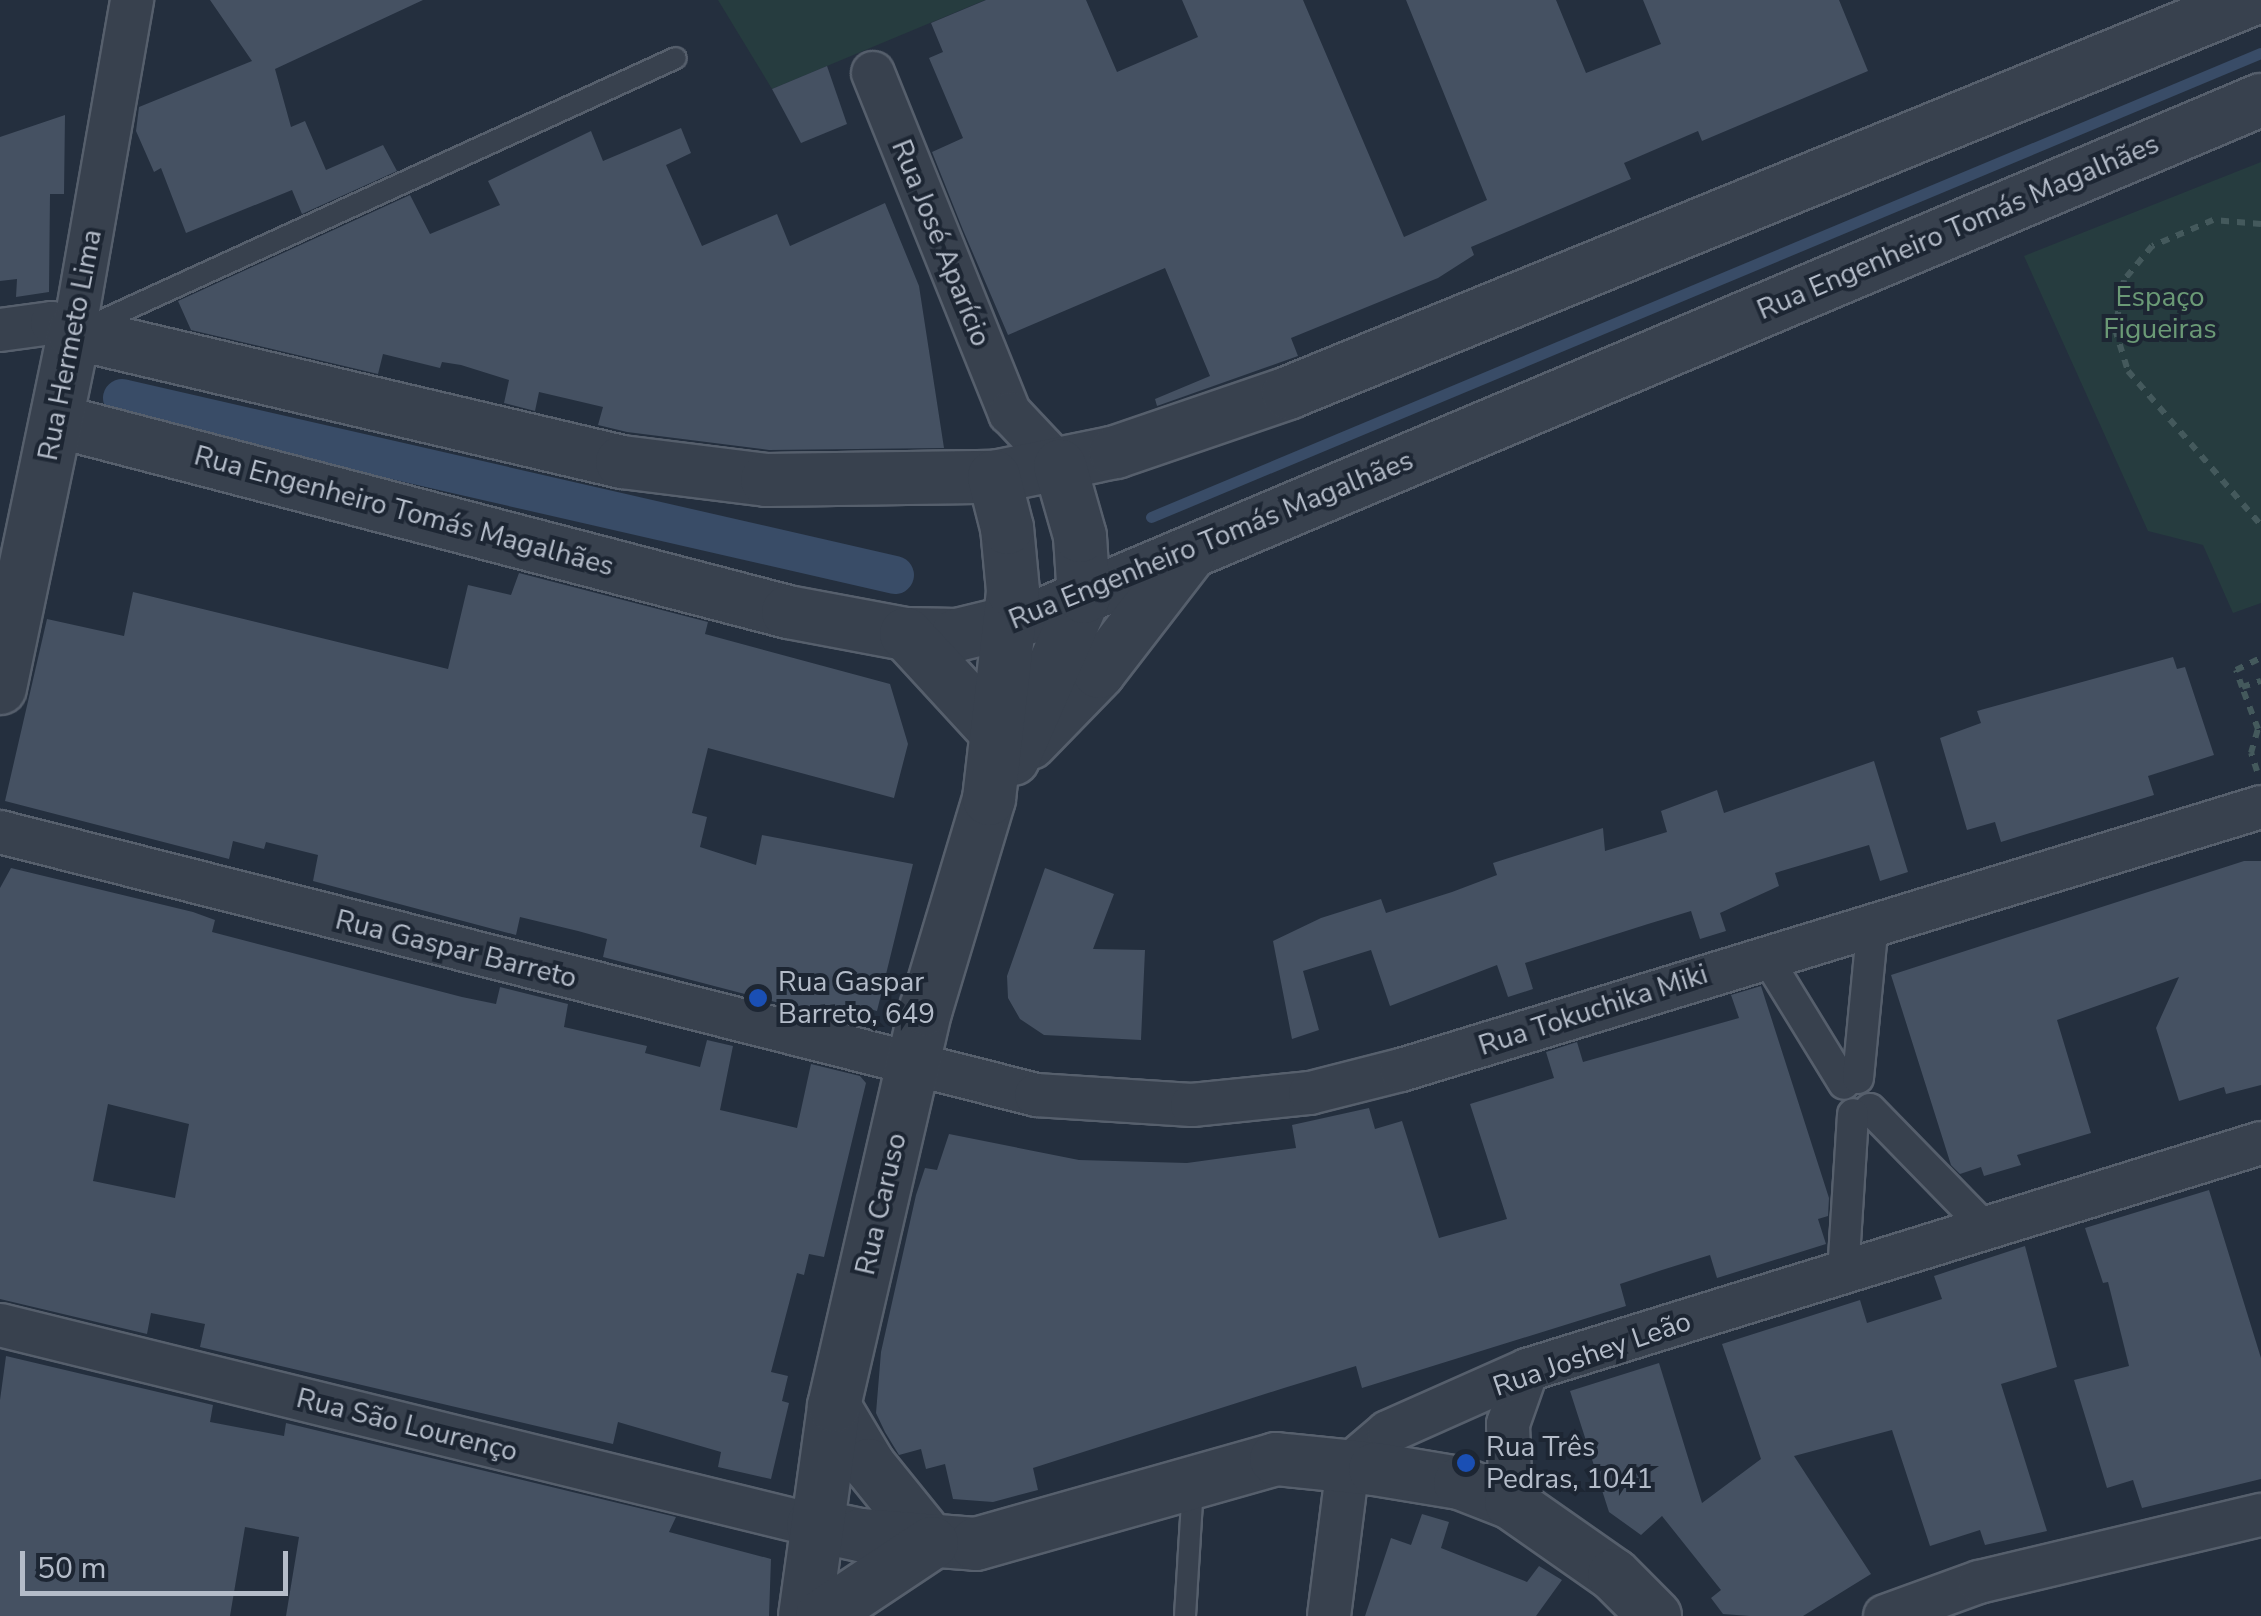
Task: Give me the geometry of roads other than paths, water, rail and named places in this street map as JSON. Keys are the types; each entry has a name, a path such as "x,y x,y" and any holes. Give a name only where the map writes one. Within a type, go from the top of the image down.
{"street":[{"name":"Rua Hermeto Lima","path":"0,688 58,421 132,0"},
{"path":"0,330 52,323 74,333 622,462 767,480 997,490 1063,476 1482,319 2250,0"},
{"name":"Rua José Aparício","path":"873,73 1010,413 1063,476"},
{"name":"Rua Engenheiro Tomás Magalhães","path":"58,421 788,612 906,634 1012,608 1194,550 2261,100"},
{"path":"997,490 1010,413"},
{"path":"1063,476 1084,586"},
{"name":"Rua Caruso","path":"997,490 1012,608 1000,763"},
{"path":"906,634 1000,763 1080,694 1194,550"},
{"name":"Rua Caruso","path":"805,1616 814,1525 834,1406 912,1066 1000,763 1084,586"},
{"name":"Rua Tokuchika Miki","path":"912,1066 1036,1095 1128,1104 1248,1103 1401,1070 1873,922 2261,807"},
{"name":"Rua Gaspar Barreto","path":"0,832 912,1066"},
{"path":"1873,922 1851,1081 1840,1101 1861,1112 1988,1230"},
{"path":"1765,956 1851,1081"},
{"path":"1842,1274 1861,1112"},
{"name":"Rua Joshey Leão","path":"1348,1466 1388,1432 1527,1370 2261,1143"},
{"name":"Rua São Lourenço","path":"0,1325 814,1525"},
{"path":"1511,1502 1508,1424 1527,1370"},
{"path":"834,1406 869,1465 932,1543"},
{"path":"814,1525 932,1543 976,1544 1276,1458 1422,1474 1511,1502 1614,1575 1655,1616"},
{"path":"1329,1616 1348,1466"},
{"path":"1907,1612 2261,1516"},
{"path":"822,1616 932,1543"}],"lane":[{"path":"74,333 676,58"},
{"path":"1185,1616 1194,1479"}],"waterway":[{"path":"1151,517 2261,53"},
{"path":"122,398 895,575"}],"place":[{"name":"Rua Gaspar Barreto, 649","path":"758,998"},
{"name":"Rua Três Pedras, 1041","path":"1466,1463"}],"park label":[{"name":"Espaço Figueiras","path":"2160,313"}]}
